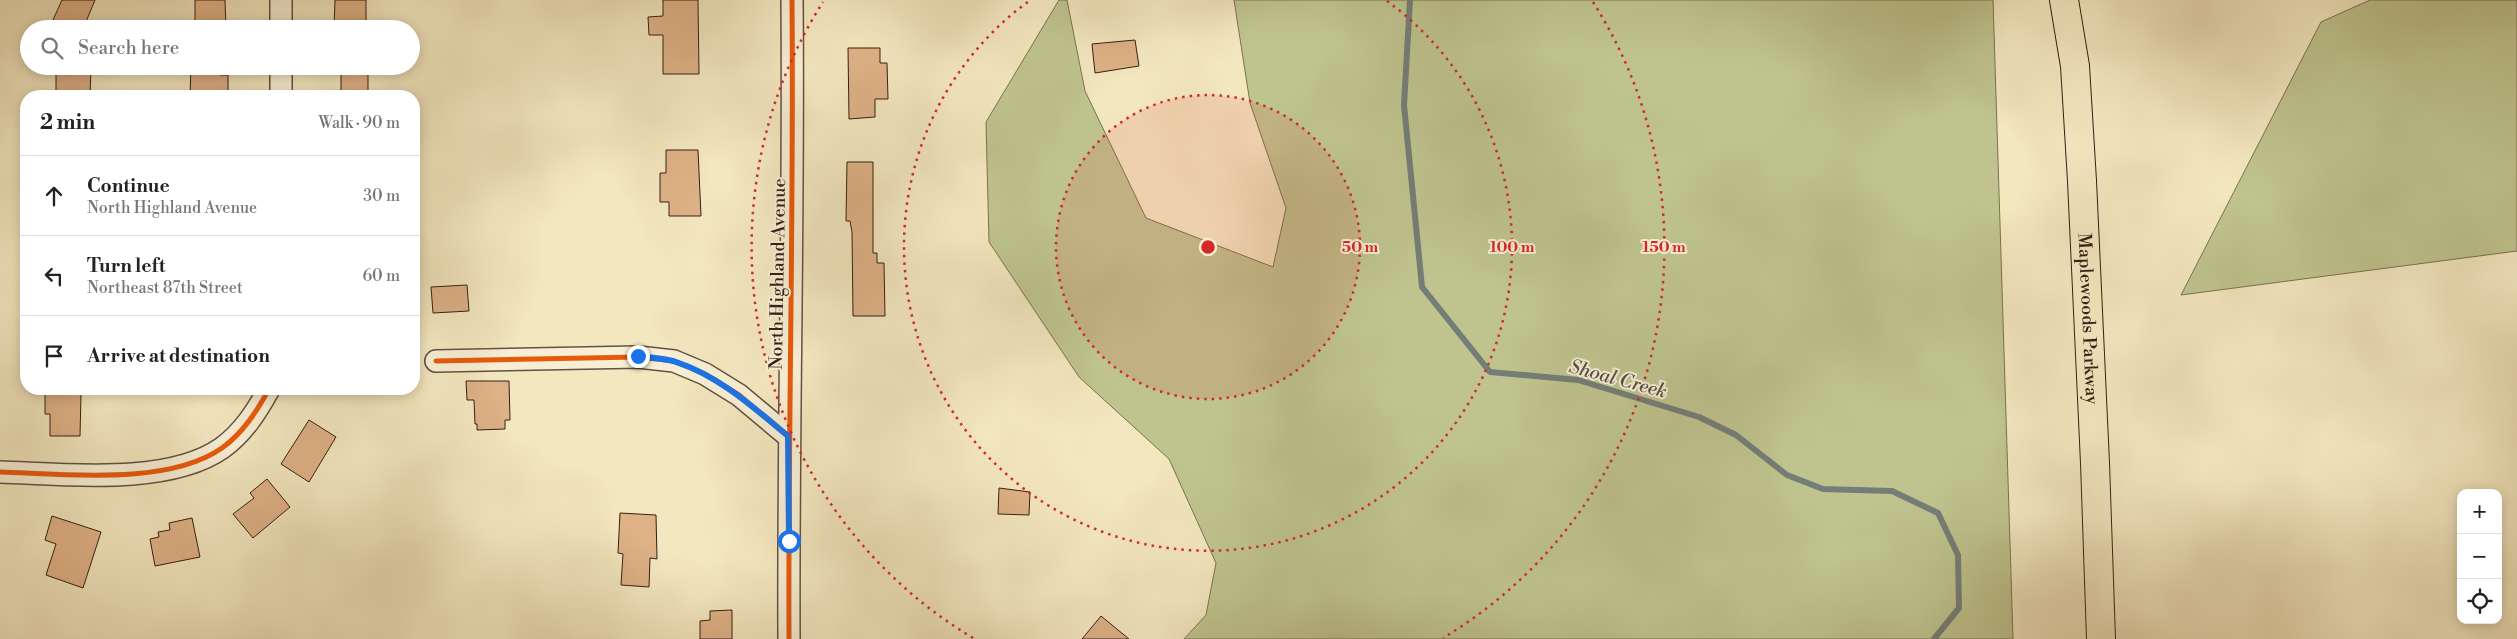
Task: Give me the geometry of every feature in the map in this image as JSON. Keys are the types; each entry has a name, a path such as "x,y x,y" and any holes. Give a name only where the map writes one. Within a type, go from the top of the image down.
{"main road":[{"name":"Maplewoods Parkway","path":"2064,0 2075,66 2096,463 2101,639"}],"street":[{"path":"281,0 281,20"},
{"name":"North Highland Avenue","path":"789,639 788,436 794,188 792,0"},
{"path":"281,75 281,90"},
{"path":"436,360 638,356 674,361 705,374 739,395 788,436"},
{"path":"0,472 123,474 162,472 194,463 222,448 242,430 266,395"}],"green space":[{"path":"1059,0 1067,0 1085,91 1146,218 1273,267 1286,208 1250,103 1234,0 1993,0 2013,639 1184,639 1206,615 1216,563 1169,459 1079,377 989,242 986,122"},
{"path":"2370,0 2517,0 2517,251 2181,295 2321,22"}],"building":[{"path":"62,0 95,0 87,20 53,20"},
{"path":"195,0 225,0 226,20 195,20"},
{"path":"335,0 366,0 366,20 334,20"},
{"path":"663,0 698,0 699,74 663,74 663,35 649,35 648,17 663,16"},
{"path":"1135,40 1139,66 1095,73 1092,44"},
{"path":"848,48 880,48 880,63 887,63 888,99 875,99 875,117 849,119"},
{"path":"56,75 91,75 90,90 56,90"},
{"path":"191,75 228,75 228,90 190,90"},
{"path":"341,75 368,75 368,90 341,90"},
{"path":"666,150 698,150 701,216 669,216 669,202 660,202 660,173 666,173"},
{"path":"847,162 873,162 873,253 877,253 877,263 884,263 885,316 853,316 852,232 850,221 846,221"},
{"path":"467,285 469,311 433,313 431,287"},
{"path":"466,381 509,381 510,420 505,420 505,429 477,430 474,400 467,400"},
{"path":"45,395 81,395 80,436 50,436 50,414 45,414"},
{"path":"309,420 336,437 309,482 281,464"},
{"path":"267,479 290,507 253,538 233,514 254,498 250,493"},
{"path":"999,488 1030,492 1029,515 998,514"},
{"path":"620,513 656,515 657,559 650,558 649,587 621,585 623,554 618,553"},
{"path":"52,516 101,532 83,588 46,575 56,544 45,540"},
{"path":"192,518 200,557 155,566 150,539 159,537 158,532 170,530 169,523"},
{"path":"732,610 732,639 700,639 700,621 710,620 710,611"},
{"path":"1101,616 1129,639 1082,639"}],"waterway":[{"name":"Shoal Creek","path":"1410,0 1404,105 1422,287 1490,372 1578,380 1699,417 1736,435 1787,475 1823,489 1892,491 1938,513 1958,555 1959,608 1934,639"}],"cycle path":[{"path":"789,639 792,0"},
{"path":"436,361 638,357 674,361 705,374 739,395 788,436"},
{"path":"0,472 115,475 145,473 174,468 200,460 230,442 249,421 266,395"}],"route":[{"path":"638,356 674,361 705,374 739,395 788,436 789,541"}]}
